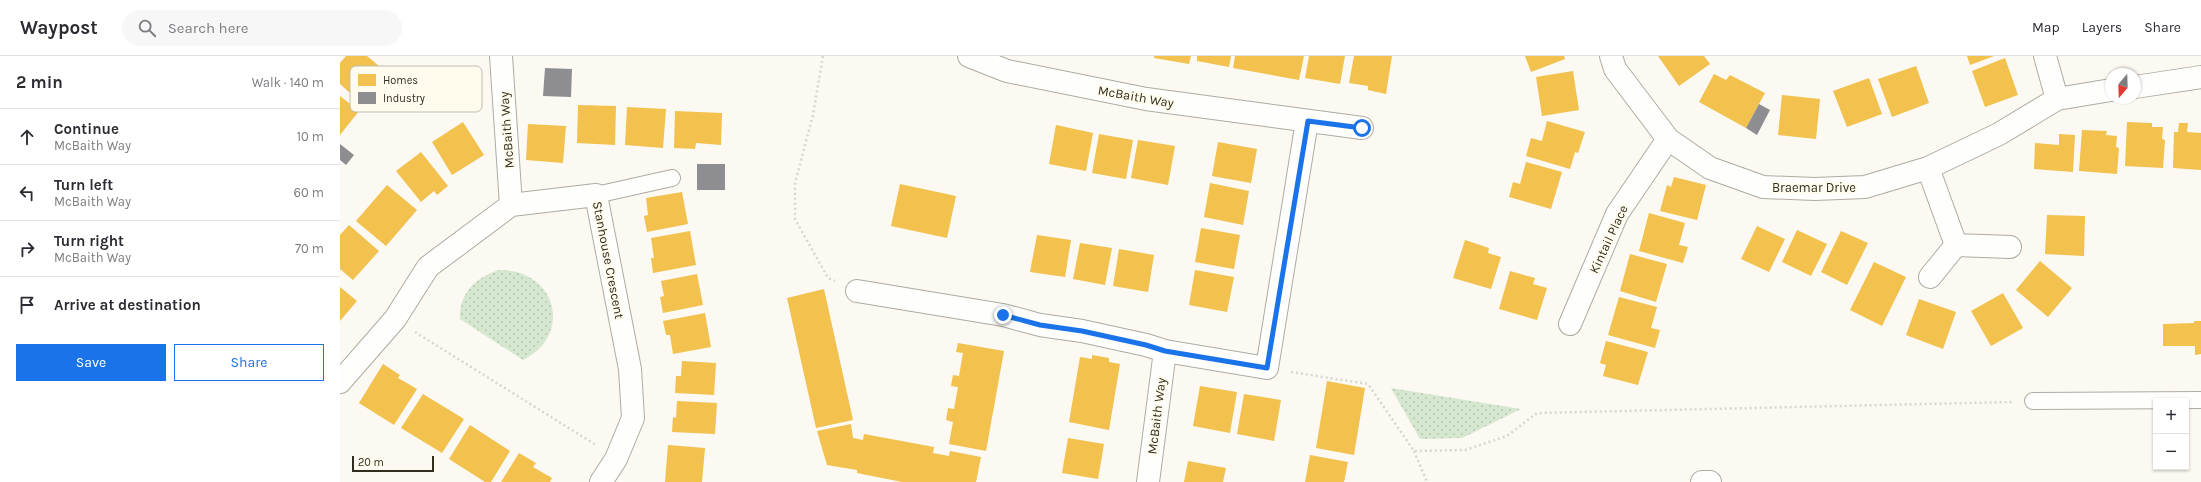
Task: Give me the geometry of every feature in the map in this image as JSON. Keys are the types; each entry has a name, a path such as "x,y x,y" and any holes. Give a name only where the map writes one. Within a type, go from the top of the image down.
{"street":[{"name":"McBaith Way","path":"501,56 512,205"},
{"name":"McBaith Way","path":"969,56 1007,70 1146,99 1362,128"},
{"name":"Braemar Drive","path":"1612,56 1614,69 1668,139 1710,168 1763,187 1815,189 1865,187 1928,168 1998,134 2057,99 2105,91"},
{"path":"2045,56 2057,99"},
{"path":"2141,86 2201,77"},
{"path":"857,291 1003,315 1040,325 1082,331 1146,345 1165,351 1267,368 1308,121"},
{"name":"Kintail Place","path":"1570,324 1617,214 1668,139"},
{"path":"1928,168 1956,246"},
{"name":"Stanhouse Crescent","path":"340,382 395,319 428,267 512,205 596,195 630,369 633,418 609,475"},
{"path":"1956,246 2010,247"},
{"path":"1930,277 1956,246"},
{"name":"McBaith Way","path":"1148,482 1165,351"},
{"path":"1702,482 1710,482"}],"lane":[{"path":"596,195 672,178"},
{"path":"2033,401 2201,400"}],"path":[{"path":"823,56 813,115 796,183 795,219 828,278 857,291"},
{"path":"395,319 609,475"},
{"path":"1267,368 1368,384 1414,451 1427,482"},
{"path":"1414,451 1465,450 1507,436 1537,413 2033,401"}],"green space":[{"path":"499,270 518,273 534,280 545,291 552,305 553,320 549,335 539,349 523,360 460,319 462,301 470,287 483,277"},
{"path":"1391,388 1521,409 1462,438 1420,439"}],"building: Homes":[{"path":"346,56 367,56 379,66 350,66 350,93 340,84 340,63"},
{"path":"1154,56 1191,56 1189,64 1154,58"},
{"path":"1197,56 1231,56 1229,67 1197,61"},
{"path":"1235,56 1304,56 1299,80 1233,68"},
{"path":"1309,56 1345,56 1340,84 1305,78"},
{"path":"1354,56 1392,56 1386,94 1368,90 1368,86 1349,83"},
{"path":"1525,56 1564,56 1565,59 1531,72"},
{"path":"1658,56 1704,56 1710,64 1679,86"},
{"path":"1967,56 1994,56 1970,65"},
{"path":"2005,58 2018,95 1985,107 1972,71"},
{"path":"1916,66 1929,103 1892,117 1878,79"},
{"path":"1573,71 1579,110 1542,116 1536,77"},
{"path":"1714,74 1726,80 1730,75 1765,93 1746,128 1699,102"},
{"path":"1869,78 1882,114 1847,127 1833,91"},
{"path":"1782,95 1820,99 1816,139 1778,135"},
{"path":"340,96 350,104 350,112 358,112 340,135"},
{"path":"578,105 616,106 615,145 577,143"},
{"path":"627,107 666,109 663,148 625,145"},
{"path":"675,111 722,113 721,145 696,143 695,149 674,148"},
{"path":"1547,121 1585,132 1578,153 1575,152 1570,169 1526,156 1531,138 1542,141"},
{"path":"463,122 484,155 452,175 432,142"},
{"path":"2127,122 2152,123 2152,127 2163,127 2162,139 2165,140 2163,168 2125,166"},
{"path":"2179,123 2188,123 2187,132 2201,133 2201,170 2173,168 2174,132 2178,132"},
{"path":"528,124 566,126 563,163 526,160"},
{"path":"1056,125 1093,133 1086,171 1049,164"},
{"path":"2082,130 2107,131 2106,135 2117,136 2116,147 2119,148 2117,174 2079,171"},
{"path":"1099,134 1133,140 1126,179 1092,173"},
{"path":"2059,134 2075,135 2073,172 2034,169 2035,143 2059,145"},
{"path":"1138,140 1175,146 1168,185 1131,178"},
{"path":"1218,142 1257,149 1251,183 1212,176"},
{"path":"421,152 448,186 437,195 434,191 421,202 396,171"},
{"path":"1526,162 1562,172 1551,209 1509,197 1513,182 1520,184"},
{"path":"1674,177 1706,185 1697,220 1660,211 1667,185 1671,187"},
{"path":"1210,183 1249,191 1243,225 1204,217"},
{"path":"900,184 956,196 947,238 891,226"},
{"path":"387,185 417,210 386,246 356,221"},
{"path":"682,192 688,224 647,232 644,216 648,215 646,198"},
{"path":"1649,213 1685,223 1679,245 1688,247 1683,263 1639,251"},
{"path":"2047,215 2085,216 2084,256 2045,254"},
{"path":"349,225 379,251 353,280 340,269 340,235"},
{"path":"1757,226 1785,239 1769,272 1741,259"},
{"path":"1201,228 1240,235 1234,269 1195,262"},
{"path":"1797,230 1827,244 1811,276 1782,262"},
{"path":"690,231 696,265 653,273 651,258 654,258 651,238"},
{"path":"1841,231 1868,243 1847,285 1821,272"},
{"path":"1037,235 1071,240 1065,277 1030,272"},
{"path":"1465,240 1489,248 1488,253 1501,257 1491,289 1453,278"},
{"path":"1080,243 1112,248 1105,285 1073,279"},
{"path":"1119,249 1154,255 1148,292 1113,286"},
{"path":"1630,254 1667,264 1656,302 1620,291"},
{"path":"2040,261 2072,288 2048,317 2016,290"},
{"path":"1874,262 1906,277 1882,326 1850,310"},
{"path":"1195,270 1234,277 1227,312 1189,305"},
{"path":"1510,271 1535,278 1533,284 1547,288 1537,320 1499,309"},
{"path":"697,274 703,305 663,313 660,297 664,296 661,281"},
{"path":"340,287 357,301 340,321"},
{"path":"824,289 853,420 816,428 787,298"},
{"path":"2003,293 2023,328 1991,346 1971,311"},
{"path":"1619,297 1657,307 1651,328 1660,330 1655,348 1608,335"},
{"path":"1919,299 1956,312 1943,349 1906,335"},
{"path":"705,313 711,347 673,354 670,335 666,335 663,321"},
{"path":"2194,321 2201,321 2201,354 2195,355 2195,346 2163,346 2163,324 2194,323"},
{"path":"1606,341 1648,352 1638,385 1603,376 1606,365 1600,363"},
{"path":"958,343 1004,351 986,451 949,444 953,422 946,420 948,408 954,409 958,387 951,386 953,375 959,376 963,353 956,352"},
{"path":"1092,355 1109,358 1109,362 1120,364 1109,430 1069,422 1080,357 1092,359"},
{"path":"682,361 716,363 714,395 675,393 676,376 681,376"},
{"path":"383,364 400,375 398,378 417,389 394,425 359,403"},
{"path":"1327,381 1365,388 1354,455 1316,448"},
{"path":"1200,386 1237,392 1230,433 1193,426"},
{"path":"423,394 464,419 442,453 401,428"},
{"path":"1244,394 1281,400 1274,441 1237,434"},
{"path":"677,401 717,403 715,434 672,432 673,417 676,418"},
{"path":"851,424 853,438 863,440 864,434 934,447 933,453 949,456 950,451 981,457 976,482 902,482 857,473 857,470 827,465 817,431"},
{"path":"470,425 510,451 491,482 485,482 449,459"},
{"path":"1068,438 1104,444 1098,479 1062,473"},
{"path":"668,445 705,448 702,482 665,482"},
{"path":"519,453 536,463 533,467 552,478 550,482 501,482"},
{"path":"1310,455 1348,462 1344,482 1305,482"},
{"path":"1188,461 1226,468 1223,482 1184,482"}],"building: Industry":[{"path":"545,68 572,69 571,97 543,96"},
{"path":"1759,104 1770,110 1757,135 1746,128"},
{"path":"340,144 354,155 346,165 340,160"},
{"path":"697,164 725,164 725,190 697,190"}],"route":[{"path":"1003,315 1040,325 1082,331 1146,345 1165,351 1267,368 1308,121 1362,128"}]}
